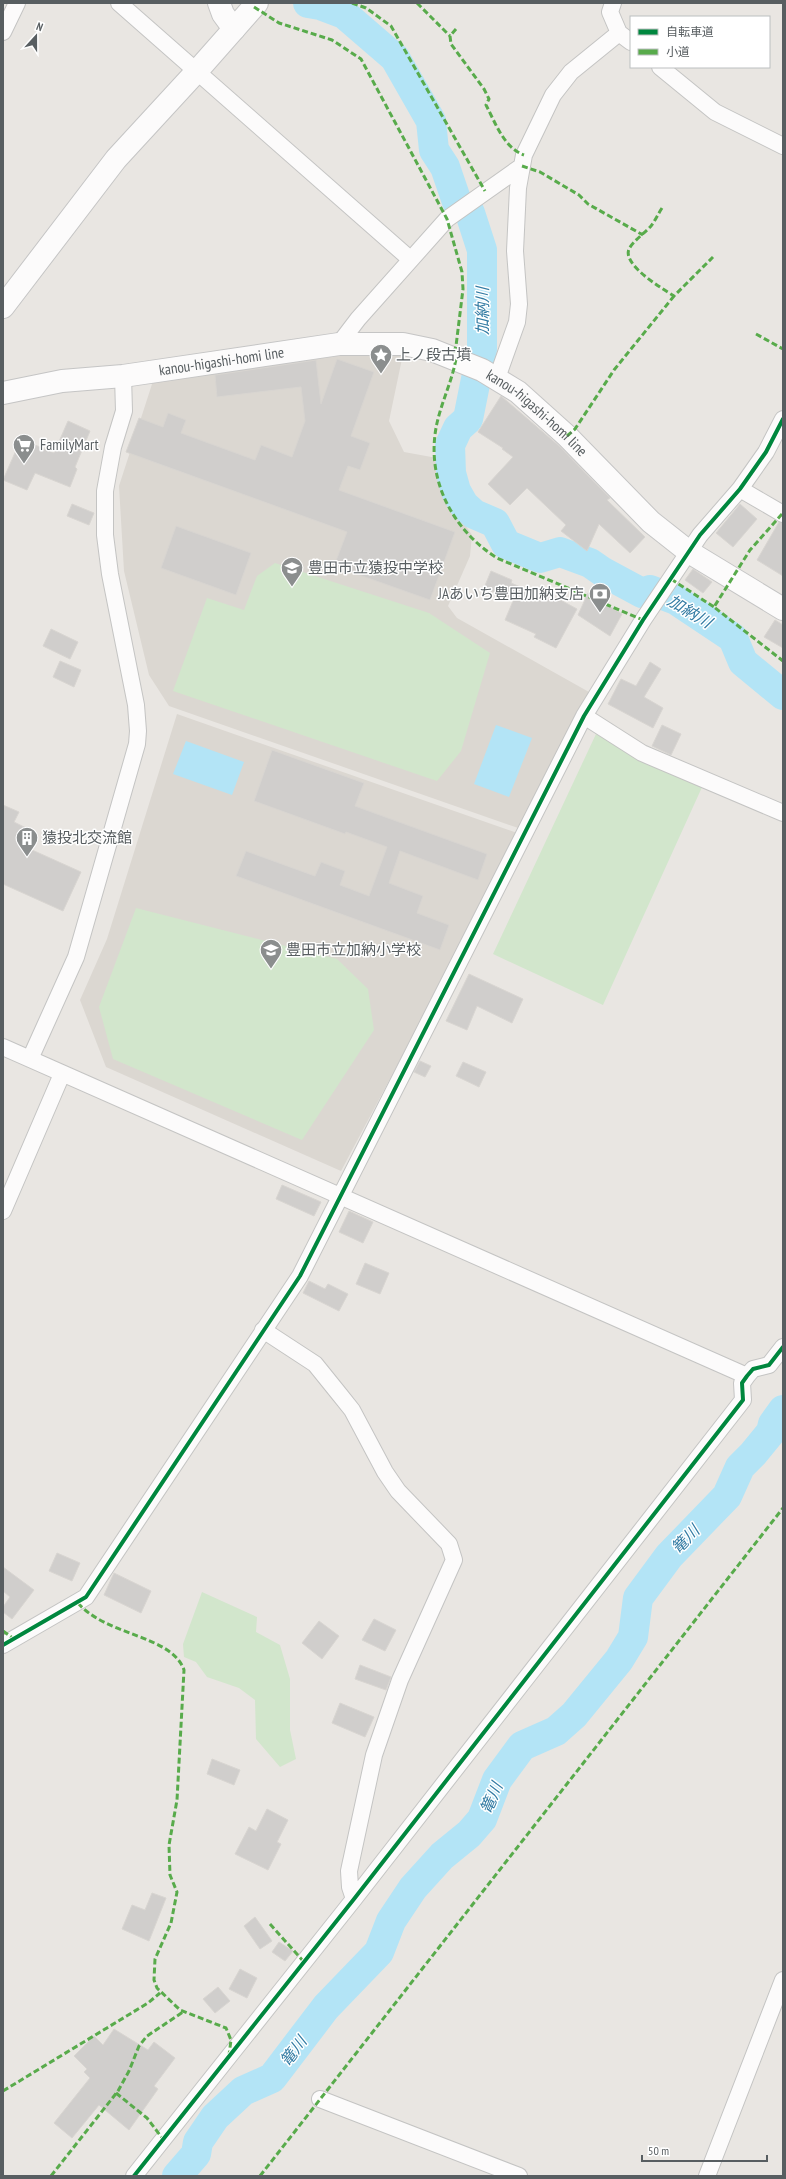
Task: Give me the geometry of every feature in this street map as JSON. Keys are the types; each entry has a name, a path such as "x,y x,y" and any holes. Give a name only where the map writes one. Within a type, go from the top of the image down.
{"main road":[{"path":"219,3 223,14 234,29"},
{"path":"3,307 116,159 198,71 255,5"},
{"name":"kanou-higashi-homi line","path":"3,393 62,381 123,376 339,344 403,344 432,350 493,375 542,412 651,522 689,552 783,609"}],"street":[{"path":"3,32 17,3"},
{"path":"119,3 410,259"},
{"path":"493,375 517,322 519,304 515,251 518,188 524,155 553,95 571,72 625,38 610,12 613,3"},
{"path":"661,68 715,112 783,146"},
{"path":"339,344 358,319 410,259 454,212 522,166"},
{"path":"30,1059 76,957 137,744 138,731 136,705 110,574 105,535 105,491 113,447 124,411 123,376"},
{"path":"3,1645 86,1597 300,1276 584,716 654,604 700,536 740,489 766,452 783,419"},
{"path":"740,489 783,514"},
{"path":"584,716 642,753 783,813"},
{"path":"3,1047 747,1376"},
{"path":"3,1211 62,1074"},
{"path":"263,1330 314,1364 340,1395 358,1422 385,1472 398,1491 449,1544 454,1560 400,1680 374,1755 349,1871 350,1887 354,1899"},
{"path":"134,2176 354,1899 743,1400 742,1382 753,1369 769,1364 783,1347"},
{"path":"707,2176 783,1980"},
{"path":"320,2099 519,2176"}],"shaded area":[{"name":"豊田市立猿投中学校","path":"349,350 403,354 389,421 404,452 437,458 440,487 472,535 470,556 448,606 457,618 589,692 589,704 521,829 169,706 149,675 124,571 119,486 154,378"},
{"name":"豊田市立加納小学校","path":"177,714 520,834 341,1171 106,1067 80,1000 107,939"}],"green space":[{"path":"275,563 429,613 490,653 461,751 437,781 173,691 207,598 244,610 257,576"},
{"path":"596,734 643,761 703,785 603,1005 493,954"},
{"path":"136,908 337,959 368,989 374,1030 302,1140 113,1059 99,1007"},
{"path":"202,1592 257,1617 256,1632 280,1645 290,1679 290,1730 296,1759 280,1767 256,1739 255,1700 239,1688 207,1677 196,1662 184,1657 183,1644"}],"water":[{"path":"496,725 532,738 509,797 474,784"},
{"path":"186,741 244,762 232,795 173,774"}],"building":[{"path":"337,359 374,372 351,436 370,443 360,470 348,466 339,490 455,532 430,600 334,566 347,532 126,452 139,418 163,427 168,413 186,420 181,433 255,460 261,445 292,457 305,421 301,387 217,397 215,375 316,360 321,404"},
{"path":"501,396 558,445 610,498 607,500 645,537 630,553 599,524 587,551 561,531 566,525 527,488 510,505 488,484 513,457 502,449 503,448 478,432"},
{"path":"68,421 90,431 75,467 77,469 70,487 35,473 27,490 3,480 21,439 54,453"},
{"path":"72,504 94,513 89,525 67,516"},
{"path":"740,504 757,519 733,547 716,533"},
{"path":"779,522 783,523 783,576 757,560"},
{"path":"176,526 251,553 236,595 161,568"},
{"path":"693,569 712,582 703,593 685,580"},
{"path":"491,571 512,580 511,583 553,601 555,597 577,609 556,648 534,637 536,634 505,620 513,601 484,588"},
{"name":"JAあいち豊田加納支店","path":"588,593 622,614 610,636 578,615"},
{"path":"775,620 783,625 783,648 764,637"},
{"path":"51,629 78,642 70,659 43,646"},
{"path":"60,661 81,670 74,687 53,677"},
{"path":"650,662 661,669 644,697 663,708 653,728 608,704 621,679 636,686"},
{"path":"662,725 681,734 671,755 652,746"},
{"path":"272,750 364,783 355,806 487,854 478,880 400,851 389,883 423,896 417,913 449,925 440,950 236,876 246,851 315,876 321,862 345,871 340,885 369,896 387,847 346,832 345,834 254,801"},
{"name":"猿投北交流館","path":"3,805 19,812 14,822 28,829 21,845 81,872 63,911 3,884"},
{"path":"469,974 523,999 512,1023 477,1006 467,1030 446,1021"},
{"path":"420,1061 431,1066 425,1077 414,1072"},
{"path":"463,1062 486,1072 479,1087 456,1076"},
{"path":"282,1185 321,1202 314,1216 276,1199"},
{"path":"349,1211 373,1222 363,1243 339,1232"},
{"path":"365,1263 389,1273 380,1294 356,1284"},
{"path":"309,1281 325,1289 328,1284 348,1294 339,1311 303,1293"},
{"path":"57,1553 80,1563 72,1581 49,1571"},
{"path":"3,1567 34,1590 12,1619 3,1612 3,1607 10,1597 3,1591"},
{"path":"114,1573 151,1591 141,1613 104,1595"},
{"path":"374,1619 396,1630 385,1651 362,1640"},
{"path":"319,1621 339,1636 322,1659 302,1643"},
{"path":"360,1665 391,1677 386,1690 355,1679"},
{"path":"340,1703 374,1717 365,1737 332,1723"},
{"path":"212,1759 240,1770 234,1785 207,1774"},
{"path":"267,1809 288,1820 277,1842 281,1844 268,1870 235,1854 249,1827 256,1831"},
{"path":"152,1893 166,1898 149,1941 122,1929 132,1905 145,1910"},
{"path":"255,1917 272,1941 260,1949 244,1926"},
{"path":"279,1942 293,1951 285,1961 272,1952"},
{"path":"240,1969 257,1978 247,1998 229,1989"},
{"path":"218,1987 230,2001 215,2013 203,1999"},
{"path":"114,2029 148,2050 154,2042 175,2058 154,2086 158,2089 129,2130 99,2105 72,2138 54,2123 90,2078 84,2072 87,2069 74,2056 94,2036 103,2045"}],"waterway":[{"name":"加納川","path":"308,3 320,5 344,14 395,58 431,121 434,150 445,167 457,202 470,213 482,250 482,349 468,419 458,428 450,445 451,473 456,491 464,505 474,514 495,523 506,544 540,558 560,552 590,563 603,572 642,593 650,590 676,600 733,638 743,662 783,695"},
{"name":"篭川","path":"177,2176 196,2154 198,2142 215,2117 243,2091 272,2078 326,2007 379,1952 391,1921 413,1888 442,1856 469,1834 482,1819 497,1780 522,1746 556,1731 574,1715 619,1660 633,1637 638,1598 669,1556 727,1496 740,1467 771,1432 773,1424 783,1410"}],"marked path":[{"path":"352,3 366,8 391,26 485,191"},
{"path":"417,3 450,36"},
{"path":"254,7 279,23 332,40 361,59 447,219 462,272 463,289 456,346 452,357"},
{"path":"456,29 450,36 451,44 484,89 489,99 486,105 501,134 511,147 524,155"},
{"path":"522,166 540,172 579,195 588,204 643,235"},
{"path":"662,208 651,226 633,243 629,249 628,255 637,269 674,296 713,257"},
{"path":"567,436 575,429 614,370 674,296"},
{"path":"756,334 783,349"},
{"path":"456,359 439,415 434,443 435,463 439,482 445,500 455,517 481,546 497,558 643,620"},
{"path":"782,514 750,550 714,607 783,661"},
{"path":"671,579 714,607"},
{"path":"260,2176 783,1508"},
{"path":"78,1603 90,1614 105,1622 166,1649 177,1658 184,1670 177,1800 169,1845 170,1875 177,1892 171,1923 155,1959 154,1980 157,1988 180,2010 226,2028 231,2040 229,2055"},
{"path":"3,1631 14,1639"},
{"path":"270,1924 304,1962"},
{"path":"3,2091 148,2003 160,1993"},
{"path":"51,2176 118,2091 129,2071 139,2046 147,2036 183,2012"},
{"path":"116,2093 147,2118 163,2139"}],"cycle path":[{"path":"3,1645 86,1597 300,1276 584,716 643,620 700,535 740,489 766,452 783,419"},
{"path":"134,2176 354,1899 743,1400 742,1383 747,1376 753,1369 769,1365 783,1347"}],"place":[{"name":"上ノ段古墳","path":"381,374"},
{"name":"FamilyMart","path":"24,464"},
{"name":"豊田市立猿投中学校","path":"292,588"},
{"name":"JAあいち豊田加納支店","path":"600,614"},
{"name":"猿投北交流館","path":"27,858"},
{"name":"豊田市立加納小学校","path":"271,970"}]}
